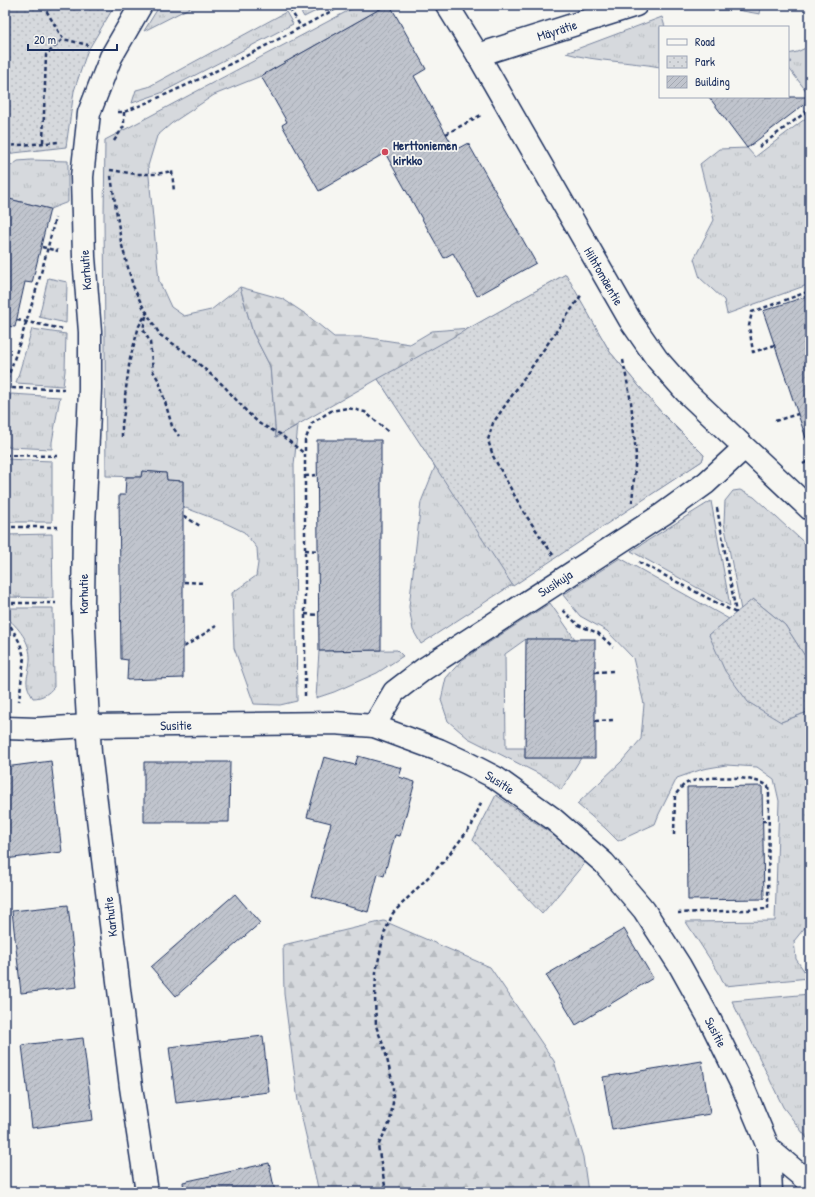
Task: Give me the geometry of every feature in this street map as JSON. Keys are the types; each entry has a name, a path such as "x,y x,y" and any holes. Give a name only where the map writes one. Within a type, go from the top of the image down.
{"street":[{"name":"Karhutie","path":"141,5 111,57 89,113 82,177 84,250 90,332 90,389 84,526 83,604 88,726 93,780 131,1087 147,1192"},
{"name":"Hiihtomäentie","path":"447,5 478,55 630,320 657,359 686,392 810,509"},
{"name":"Mäyrätie","path":"478,55 636,5"},
{"name":"Susikuja","path":"374,726 394,692 428,666 663,514 712,478 744,448"},
{"name":"Susitie","path":"11,728 37,729 88,726 334,723 374,726 439,750 502,782 552,818 604,863 644,910 680,966 709,1018 743,1087 769,1149 771,1192"},
{"path":"769,1149 810,1183"}],"path":[{"path":"42,5 63,39 90,46 111,57"},
{"path":"112,113 124,112 172,92 261,49 343,5"},
{"path":"290,9 301,27"},
{"path":"43,142 46,55 63,39"},
{"path":"759,147 810,109"},
{"path":"113,146 114,140 124,126 124,112"},
{"path":"446,134 481,115"},
{"path":"5,146 43,142 86,144"},
{"path":"109,165 120,242 133,286 160,335 189,355 224,386 260,424 280,434 305,454"},
{"path":"110,170 136,174 156,174 172,171 174,192"},
{"path":"57,211 48,249 27,322 5,387 90,389"},
{"path":"42,247 48,249"},
{"path":"775,345 753,352 748,326 752,312 810,291"},
{"path":"554,555 523,511 493,456 488,440 493,423 582,294"},
{"path":"147,312 143,329 150,342 153,371 159,381 172,426 179,436"},
{"path":"122,437 122,424 130,359 139,326 147,312"},
{"path":"16,320 90,332"},
{"path":"623,360 631,402 636,455 632,508"},
{"path":"305,697 305,440 312,423 331,411 348,408 365,412 390,433"},
{"path":"775,421 798,414"},
{"path":"5,455 87,456"},
{"path":"803,464 810,460"},
{"path":"305,476 317,475"},
{"path":"614,545 642,564 736,614 712,478"},
{"path":"184,516 200,526"},
{"path":"5,527 84,526"},
{"path":"305,550 319,551"},
{"path":"184,582 205,583"},
{"path":"548,588 560,607 578,626 598,633 613,647"},
{"path":"5,603 83,604"},
{"path":"305,614 318,615"},
{"path":"5,622 10,625 20,643 24,656 11,728"},
{"path":"184,647 216,626"},
{"path":"595,672 614,672"},
{"path":"595,721 614,720"},
{"path":"388,1192 385,1186 378,1146 390,1122 393,1102 393,1085 385,1050 376,1026 375,998 376,972 384,934 393,912 444,862 472,824 482,799 488,774"},
{"path":"674,835 675,795 685,784 711,778 747,778 763,782 768,786 768,909 674,913"},
{"path":"762,821 769,821"},
{"path":"763,866 769,866"}],"green space":[{"path":"5,5 115,5 87,52 74,91 66,147 5,154"},
{"path":"160,5 195,5 144,31"},
{"path":"297,5 328,5 304,17"},
{"path":"359,5 387,5 261,76 214,95 172,123 157,136 148,166 159,281 171,307 184,316 211,310 240,287 253,333 270,366 276,437 298,425 294,465 297,701 280,705 254,704 234,648 232,593 256,576 258,563 257,548 244,532 223,522 183,507 183,481 167,480 166,473 142,471 141,477 106,476 104,215 105,140"},
{"path":"709,5 761,5 760,14 737,10 715,10"},
{"path":"286,12 293,24 161,93 132,103 136,90 148,87"},
{"path":"662,17 665,26 659,26 659,67 601,60 566,53"},
{"path":"810,46 810,96 789,68 789,63 791,62 789,59 789,54"},
{"path":"810,115 810,284 727,314 724,300 700,278 694,259 714,220 700,164 719,149 747,148 755,157"},
{"path":"18,161 68,161 68,202 50,209 5,198 5,170"},
{"path":"566,274 417,438 378,379 276,437 270,366 253,333 240,287 283,299 307,315 334,337 364,337 410,344 432,331 470,328"},
{"path":"566,274 610,352 661,412 704,455 702,461 513,586 378,379"},
{"path":"48,278 67,282 66,323 39,317"},
{"path":"575,291 610,352 661,412 704,455 702,461 421,644 413,630 409,607 421,502 435,467 417,438"},
{"path":"32,329 66,334 63,386 16,383"},
{"path":"11,394 60,397 52,449 8,447 4,428"},
{"path":"5,459 52,461 52,522 5,522"},
{"path":"740,490 754,497 810,548 810,664 785,625 753,599 741,610 724,523 725,501 733,491"},
{"path":"711,501 730,606 631,551"},
{"path":"52,534 53,598 5,597 5,535"},
{"path":"620,558 729,619 709,635 781,722 810,711 810,921 794,941 796,959 809,978 725,986 719,973 686,922 775,921 779,801 774,779 757,767 726,765 703,769 677,778 655,824 618,841 577,804 622,761 641,739 644,704 633,658 607,631 580,616 563,595"},
{"path":"753,599 785,625 810,664 810,711 781,722 748,702 725,671 709,635"},
{"path":"550,603 575,639 526,639 505,654 506,748 525,748 525,758 581,758 561,790 549,779 468,738 448,721 441,700 446,678 462,660"},
{"path":"5,608 53,608 54,687 47,694 33,698 30,692 27,679 30,653 23,635 5,616"},
{"path":"397,650 403,656 377,673 334,692 316,698 319,651"},
{"path":"496,795 588,859 542,914 473,840"},
{"path":"384,921 490,967 554,1061 583,1157 588,1192 319,1192 298,1101 284,994 283,945"},
{"path":"810,994 810,1142 783,1107 732,1001"}],"building":[{"name":"Herttoniemen kirkko","path":"387,5 390,5 426,69 414,76 455,150 468,143 536,263 477,296 453,253 444,258 385,153 319,191 282,125 287,122 261,76"},
{"path":"810,97 810,100 747,148 710,98"},
{"path":"5,198 50,209 32,283 25,282 15,327 5,326"},
{"path":"810,295 810,437 806,438 763,311"},
{"path":"317,440 381,440 381,650 319,651"},
{"path":"142,471 166,473 167,480 183,481 183,678 127,680 128,660 121,659 119,495 125,495 126,477 141,477"},
{"path":"526,639 595,639 595,758 525,758"},
{"path":"358,756 402,768 399,777 415,782 400,836 395,835 384,876 378,874 368,912 311,896 331,823 307,817 324,757 355,765"},
{"path":"51,761 62,852 5,859 5,767"},
{"path":"144,762 230,762 229,822 144,822"},
{"path":"762,786 764,899 688,900 687,787"},
{"path":"235,894 260,923 176,996 151,967"},
{"path":"68,905 77,987 21,993 12,911"},
{"path":"624,929 653,978 576,1025 546,975"},
{"path":"263,1036 269,1092 176,1103 169,1047"},
{"path":"83,1038 93,1120 32,1128 22,1045"},
{"path":"702,1061 710,1114 612,1130 603,1077"},
{"path":"269,1163 275,1192 184,1192 183,1182"}],"place":[{"name":"Herttoniemen kirkko","path":"385,152"}]}
